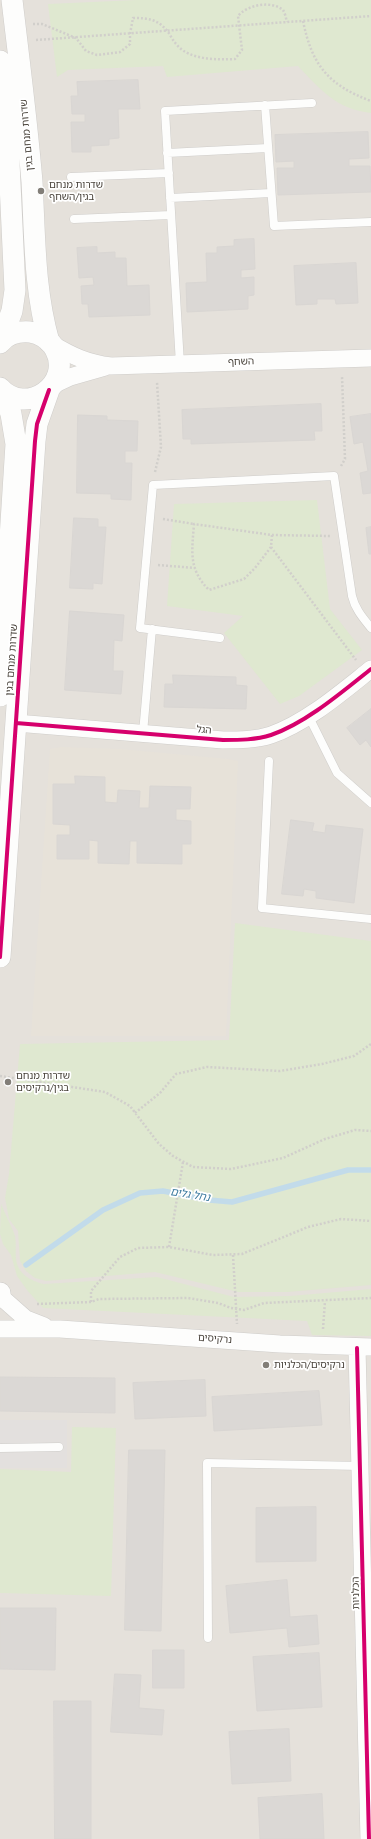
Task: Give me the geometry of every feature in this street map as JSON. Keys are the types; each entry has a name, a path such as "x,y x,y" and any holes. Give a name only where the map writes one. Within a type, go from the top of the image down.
{"street":[{"name":"שדרות מנחם בגין","path":"0,957 35,441 37,424 51,387 58,375 60,364 58,354 51,343 43,321 37,288 31,180 12,0"},
{"name":"שדרות מנחם בגין","path":"0,61 8,141 15,290 12,311 0,343"},
{"path":"0,343 13,334 24,331 44,337 51,343"},
{"name":"השחף","path":"51,343 72,356 92,364 110,366 371,358"},
{"name":"השחף","path":"51,387 70,377 110,366"},
{"path":"2,390 13,397 25,400 36,398 51,387"},
{"name":"שדרות מנחם בגין","path":"0,696 16,455 15,431 2,390"},
{"name":"הגל","path":"16,723 223,740 247,740 271,735 293,724 369,671"},
{"name":"נרקיסים","path":"2,1298 26,1319 41,1325 60,1329"},
{"name":"נרקיסים","path":"0,1329 60,1329 238,1341 364,1347"},
{"name":"הכלניות","path":"364,1347 361,1466 369,1839"}],"lane":[{"path":"180,364 165,110 312,103"},
{"path":"265,105 274,226 371,222"},
{"path":"167,152 268,148"},
{"path":"71,177 169,173"},
{"path":"170,198 272,193"},
{"path":"74,219 171,215"},
{"path":"220,638 140,628 152,485 334,476 354,604 371,628"},
{"path":"143,733 152,629"},
{"path":"308,715 337,773 371,802"},
{"path":"269,762 262,908 371,919"},
{"path":"0,1448 59,1447"},
{"path":"208,1638 207,1463 361,1466"}],"path":[{"path":"31,24 42,24 76,38 86,52 97,55 120,52 130,44 133,18 151,18 167,31 177,46 194,56 223,60 235,58 242,50 238,16 244,9 258,3 271,3 283,10 287,22"},
{"path":"17,42 371,16"},
{"path":"303,21 308,44 317,62 332,81 352,94 371,101"},
{"path":"334,476 345,459 342,359"},
{"path":"152,485 160,447 156,365"},
{"path":"150,517 272,534 343,536"},
{"path":"194,524 192,556 199,580 209,590 244,579 255,568 271,547 272,534"},
{"path":"271,547 369,671"},
{"path":"146,565 195,568"},
{"path":"135,1113 160,1093 176,1074 207,1067 280,1071 322,1064 354,1056 371,1044"},
{"path":"0,1076 105,1092 130,1106 159,1144 173,1156 193,1167 231,1169 284,1158 325,1139 355,1130 371,1131"},
{"path":"168,1247 184,1162"},
{"path":"91,1302 91,1291 120,1257 138,1248 168,1247 214,1255 242,1254 315,1225 341,1219 371,1221"},
{"path":"233,1255 238,1341"},
{"path":"2,1298 91,1302 99,1299 188,1298 218,1303 244,1310 264,1303 371,1298"},
{"path":"321,1345 325,1301"}],"shaded area":[{"path":"0,0 371,0 371,1839 0,1839"},
{"path":"61,747 120,749 238,761 226,1036 31,1036 50,749"},
{"path":"0,1420 67,1420 67,1468 0,1468"}],"green space":[{"path":"137,0 371,0 371,113 359,111 339,103 314,83 298,66 167,77 163,66 68,70 57,77 48,4"},
{"path":"317,500 330,609 362,650 299,696 280,704 224,633 243,616 167,606 174,504"},
{"path":"235,923 371,941 371,1285 287,1292 238,1292 155,1272 46,1281 35,1278 26,1271 20,1261 18,1231 9,1219 5,1198 9,1174 20,1044 229,1040"},
{"path":"1,1204 15,1236 17,1264 26,1276 39,1283 44,1284 157,1277 234,1297 290,1296 371,1289 371,1336 312,1335 307,1321 43,1308 17,1276 11,1255 3,1244 0,1234"},
{"path":"72,1427 116,1428 111,1596 0,1593 0,1469 71,1472"}],"building":[{"path":"138,80 140,109 118,109 119,138 109,139 109,145 91,146 91,152 72,152 71,122 85,122 85,114 72,114 71,96 78,96 77,82"},
{"path":"368,132 369,158 349,159 349,166 370,166 371,192 278,195 277,168 294,168 294,161 276,162 275,135"},
{"path":"254,239 255,269 241,270 241,278 254,277 254,295 248,296 248,309 187,312 186,283 207,282 206,253 217,253 217,247 234,246 234,240"},
{"path":"97,247 97,253 115,252 115,258 126,258 127,286 149,285 150,315 89,317 88,304 82,304 81,286 94,285 93,277 79,278 77,248"},
{"path":"356,263 358,303 336,304 335,299 317,299 317,304 296,305 294,266"},
{"path":"321,404 322,431 314,431 315,440 191,444 191,439 183,439 182,410"},
{"path":"371,414 371,493 363,494 360,473 368,471 363,442 354,444 350,417"},
{"path":"78,415 107,416 107,420 138,421 137,451 125,451 125,463 132,463 131,500 111,499 111,494 77,493"},
{"path":"74,518 98,519 98,527 106,527 102,584 93,583 93,589 70,588"},
{"path":"371,527 371,554 369,554 366,528"},
{"path":"70,611 124,615 122,641 114,640 113,671 123,671 121,694 65,690"},
{"path":"173,675 236,677 236,685 247,686 246,709 164,707 165,684 173,684"},
{"path":"371,709 371,747 366,740 360,745 347,728"},
{"path":"75,776 105,777 105,802 117,803 118,790 140,791 139,808 149,808 150,786 191,787 190,809 176,809 176,820 191,821 191,844 182,844 182,864 137,863 137,841 130,841 129,864 98,863 98,841 89,840 89,859 57,859 57,835 70,835 70,825 53,824 53,784 75,784"},
{"path":"291,820 314,823 312,831 325,833 326,825 363,829 354,903 316,898 316,891 304,889 303,896 282,894"},
{"path":"0,1377 115,1378 115,1413 0,1411"},
{"path":"205,1380 206,1416 135,1419 133,1383"},
{"path":"319,1391 322,1425 214,1431 212,1397"},
{"path":"129,1450 165,1450 161,1631 125,1630"},
{"path":"316,1507 316,1561 256,1562 256,1508"},
{"path":"287,1580 290,1617 317,1615 319,1644 289,1647 287,1628 230,1633 226,1586"},
{"path":"0,1608 56,1608 55,1670 0,1669"},
{"path":"153,1650 184,1650 184,1688 153,1688"},
{"path":"319,1653 322,1707 257,1711 253,1657"},
{"path":"115,1674 141,1675 139,1708 164,1710 162,1735 111,1732"},
{"path":"54,1701 91,1701 91,1839 55,1839"},
{"path":"289,1729 291,1781 232,1784 229,1732"},
{"path":"322,1794 324,1839 260,1839 258,1798"}],"waterway":[{"name":"נחל גלים","path":"26,1265 103,1210 140,1193 163,1191 209,1200 232,1202 348,1170 371,1170"}],"cycle path":[{"path":"0,957 35,441 37,424 49,390"},
{"path":"16,723 223,740 259,738 284,730 310,715 336,697 371,669"},
{"path":"357,1348 369,1839"}],"place":[{"name":"שדרות מנחם בגין/השחף","path":"41,191"},
{"name":"שדרות מנחם בגין/נרקיסים","path":"8,1082"},
{"name":"נרקיסים/הכלניות","path":"266,1365"}]}
